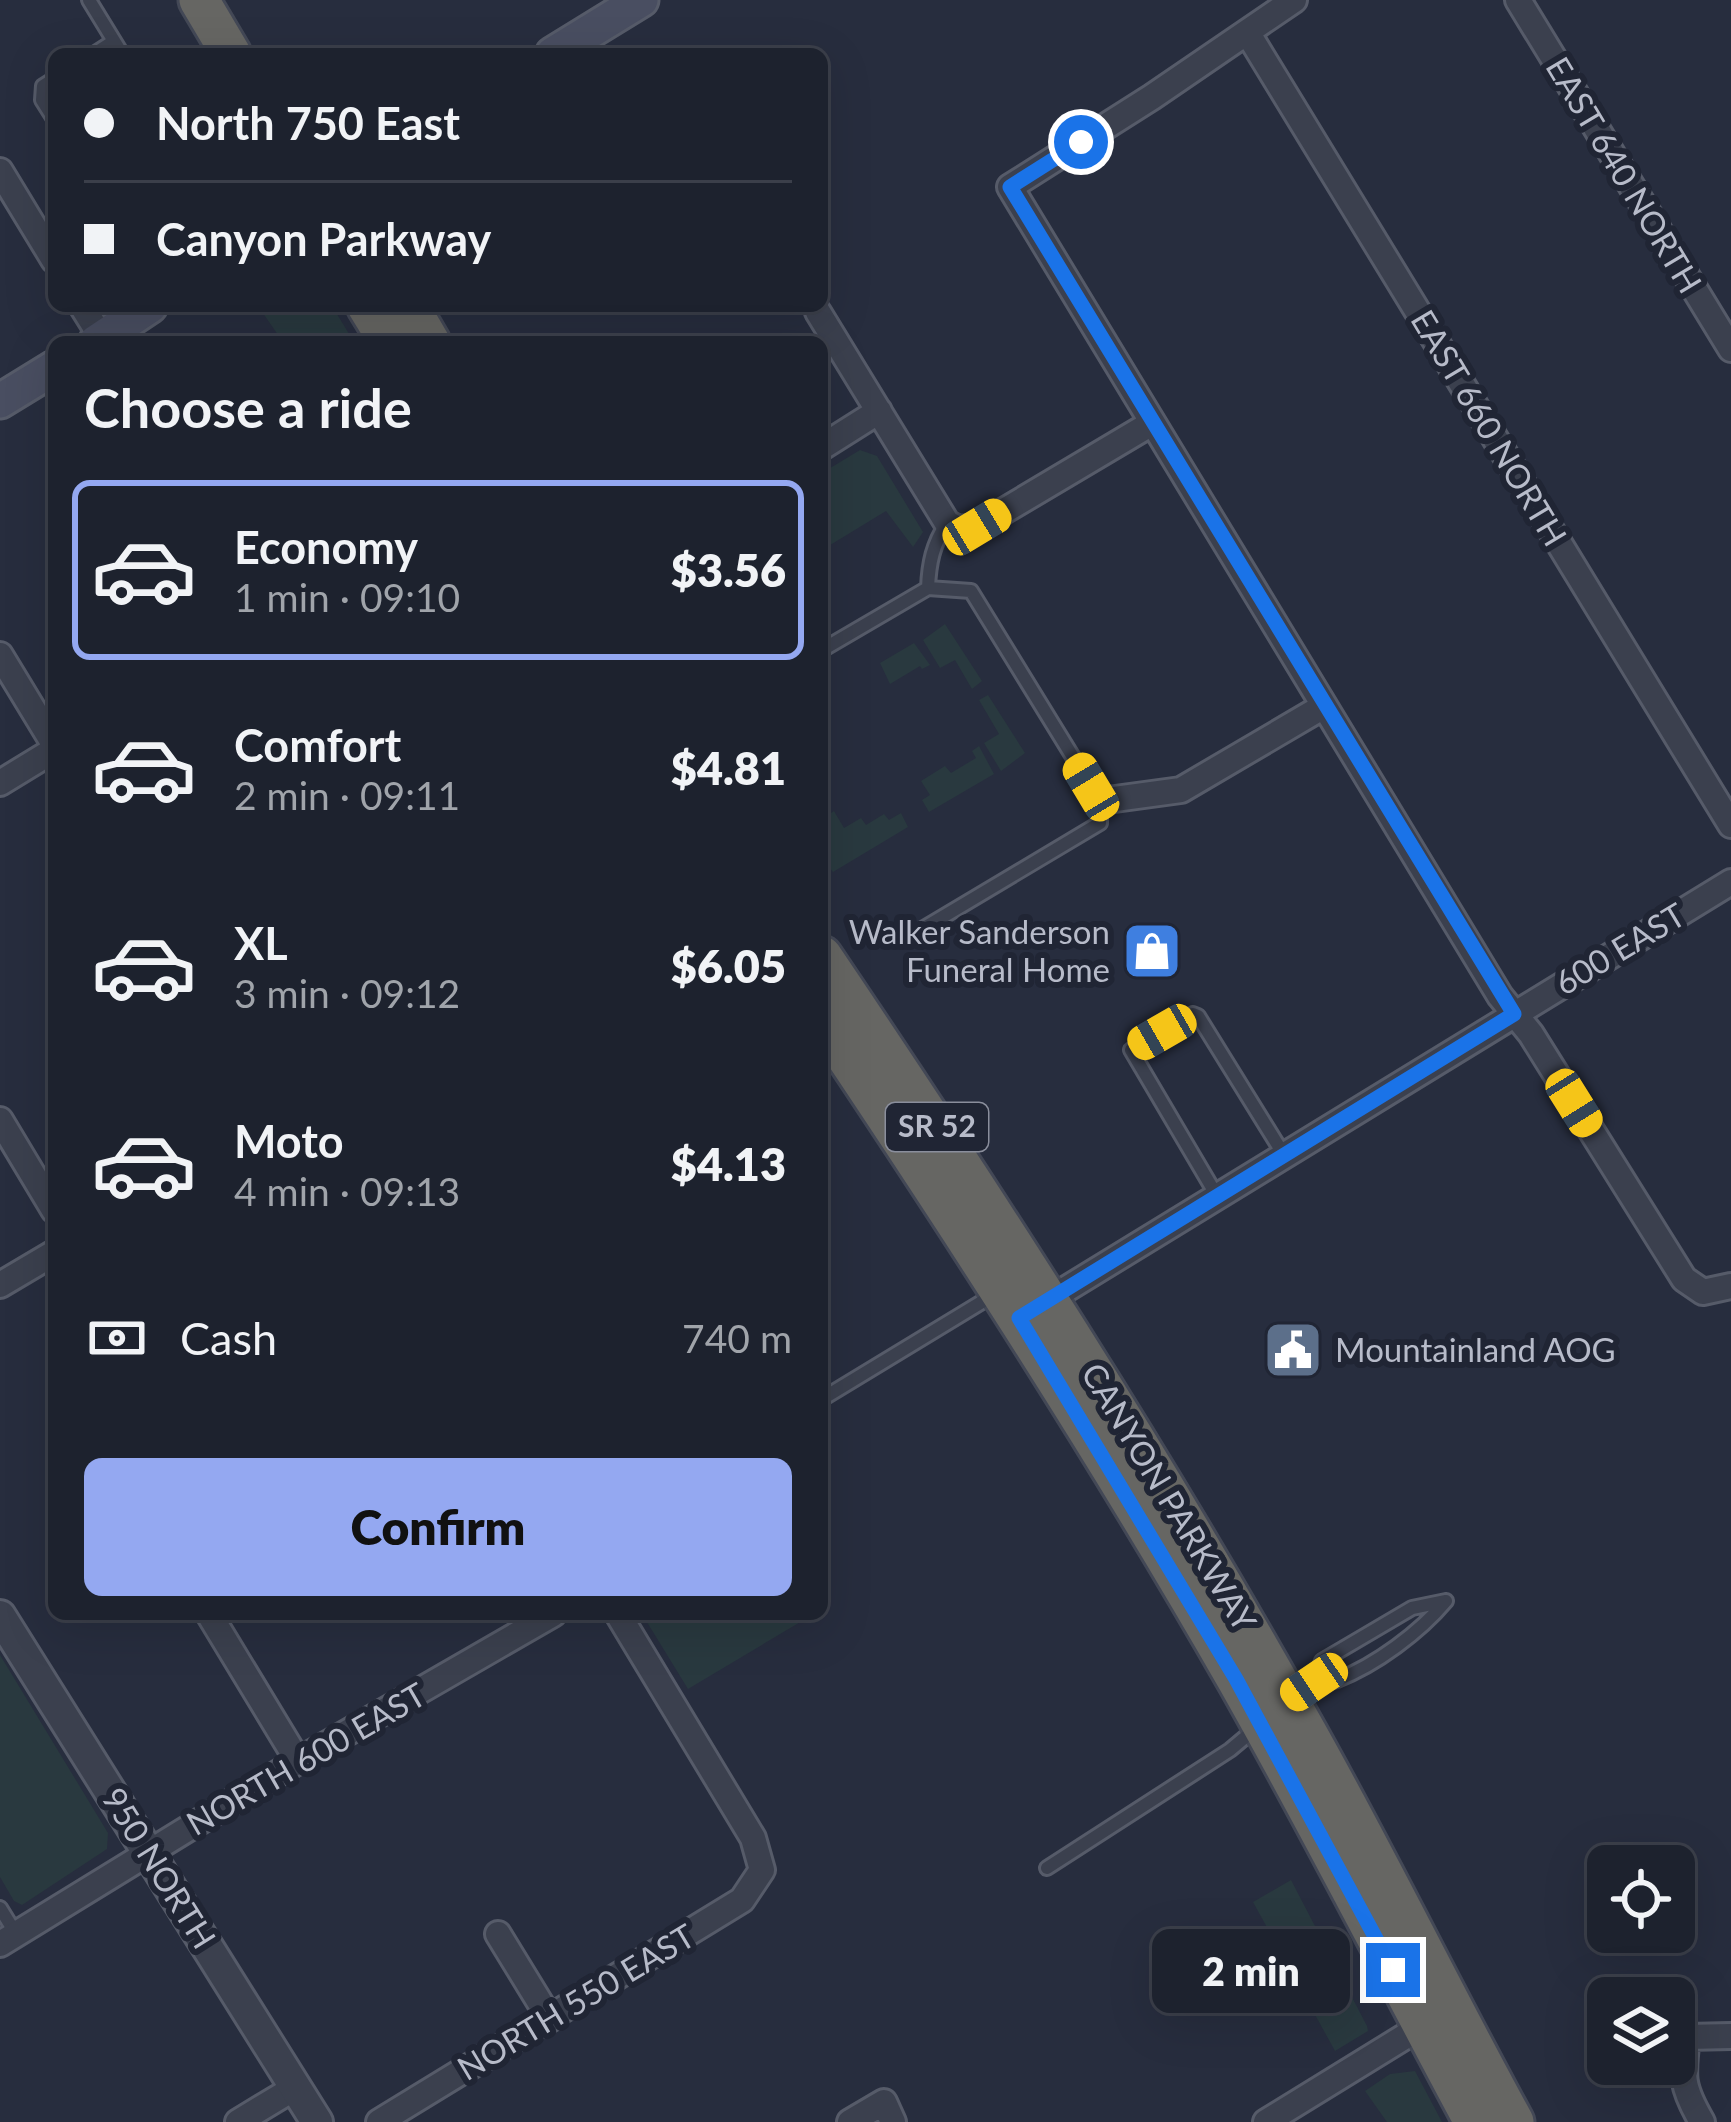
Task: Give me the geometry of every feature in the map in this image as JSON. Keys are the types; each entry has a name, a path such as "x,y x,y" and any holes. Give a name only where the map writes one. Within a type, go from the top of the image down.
{"highway":[{"path":"199,0 227,48"},
{"name":"CANYON PARKWAY","path":"828,966 1023,1302"},
{"name":"CANYON PARKWAY","path":"828,1029 1023,1302 1288,1702 1514,2122"},
{"name":"CANYON PARKWAY","path":"1288,1702 1422,2026 1474,2122"}],"main road":[{"path":"563,48 641,0"},
{"path":"105,336 141,312"},
{"path":"0,400 48,372"}],"street":[{"path":"1294,0 1010,187 1514,1014 1684,1279 1703,1292 1731,1286"},
{"name":"EAST 640 NORTH","path":"1518,0 1731,349"},
{"name":"EAST 660 NORTH","path":"1247,32 1731,825"},
{"path":"0,171 48,250"},
{"path":"818,312 958,526 977,527 1152,423"},
{"path":"828,443 879,411"},
{"path":"0,655 48,737"},
{"path":"1100,801 1181,790 1324,706"},
{"path":"0,783 48,751"},
{"name":"600 EAST","path":"1023,1302 1217,1196 1731,882"},
{"path":"0,1120 48,1200"},
{"path":"0,1285 48,1256"},
{"path":"213,1620 298,1761"},
{"name":"NORTH 600 EAST","path":"8,1939 298,1761 543,1620"},
{"name":"NORTH 550 EAST","path":"379,2122 742,1900 762,1870 753,1838 622,1620"},
{"name":"950 NORTH","path":"2,1622 316,2122"},
{"path":"498,1934 550,2019"},
{"path":"1266,2122 1422,2026"},
{"path":"1702,2122 1684,2092 1687,2037 1731,2036"},
{"path":"238,2122 296,2087"},
{"path":"850,2122 888,2112"}],"lane":[{"path":"89,0 118,48"},
{"path":"48,83 43,86 42,100 48,110"},
{"path":"928,588 936,540 958,526"},
{"path":"828,646 928,588 971,591 1100,801 1100,823 904,940"},
{"path":"1217,1196 1131,1050 1193,1014 1198,1016 1284,1155"},
{"path":"828,1396 1023,1302"},
{"path":"1047,1868 1230,1750 1288,1702 1322,1661 1412,1608 1446,1600 1422,1630 1334,1682 1288,1702"},
{"path":"0,1908 8,1939"}],"shaded area":[{"path":"262,312 336,312 350,336 279,336"},
{"path":"860,450 877,456 923,532 913,547 886,511 828,546 828,469"},
{"path":"945,624 982,681 972,689 955,660 940,668 923,640"},
{"path":"914,643 930,665 890,684 880,663"},
{"path":"988,695 1025,753 1001,771 984,743 999,734 979,700"},
{"path":"979,746 994,774 929,812 922,800 930,795 921,781 945,766 951,773 976,758 972,751"},
{"path":"834,811 844,828 861,818 866,825 884,814 889,820 901,813 908,827 833,872 828,866 828,815"},
{"path":"646,1620 802,1620 802,1621 688,1689"},
{"path":"0,1655 108,1833 107,1849 22,1905 14,1901 0,1877"},
{"path":"1291,1880 1367,2026 1368,2031 1335,2051 1253,1902"},
{"path":"1415,2071 1442,2122 1387,2122 1365,2091 1390,2074"}],"place":[{"name":"Walker Sanderson Funeral Home","path":"1152,951"},
{"name":"Mountainland AOG","path":"1293,1350"}],"route":[{"path":"1081,142 1010,187 1514,1014 1019,1318 1236,1679 1393,1970"}]}
